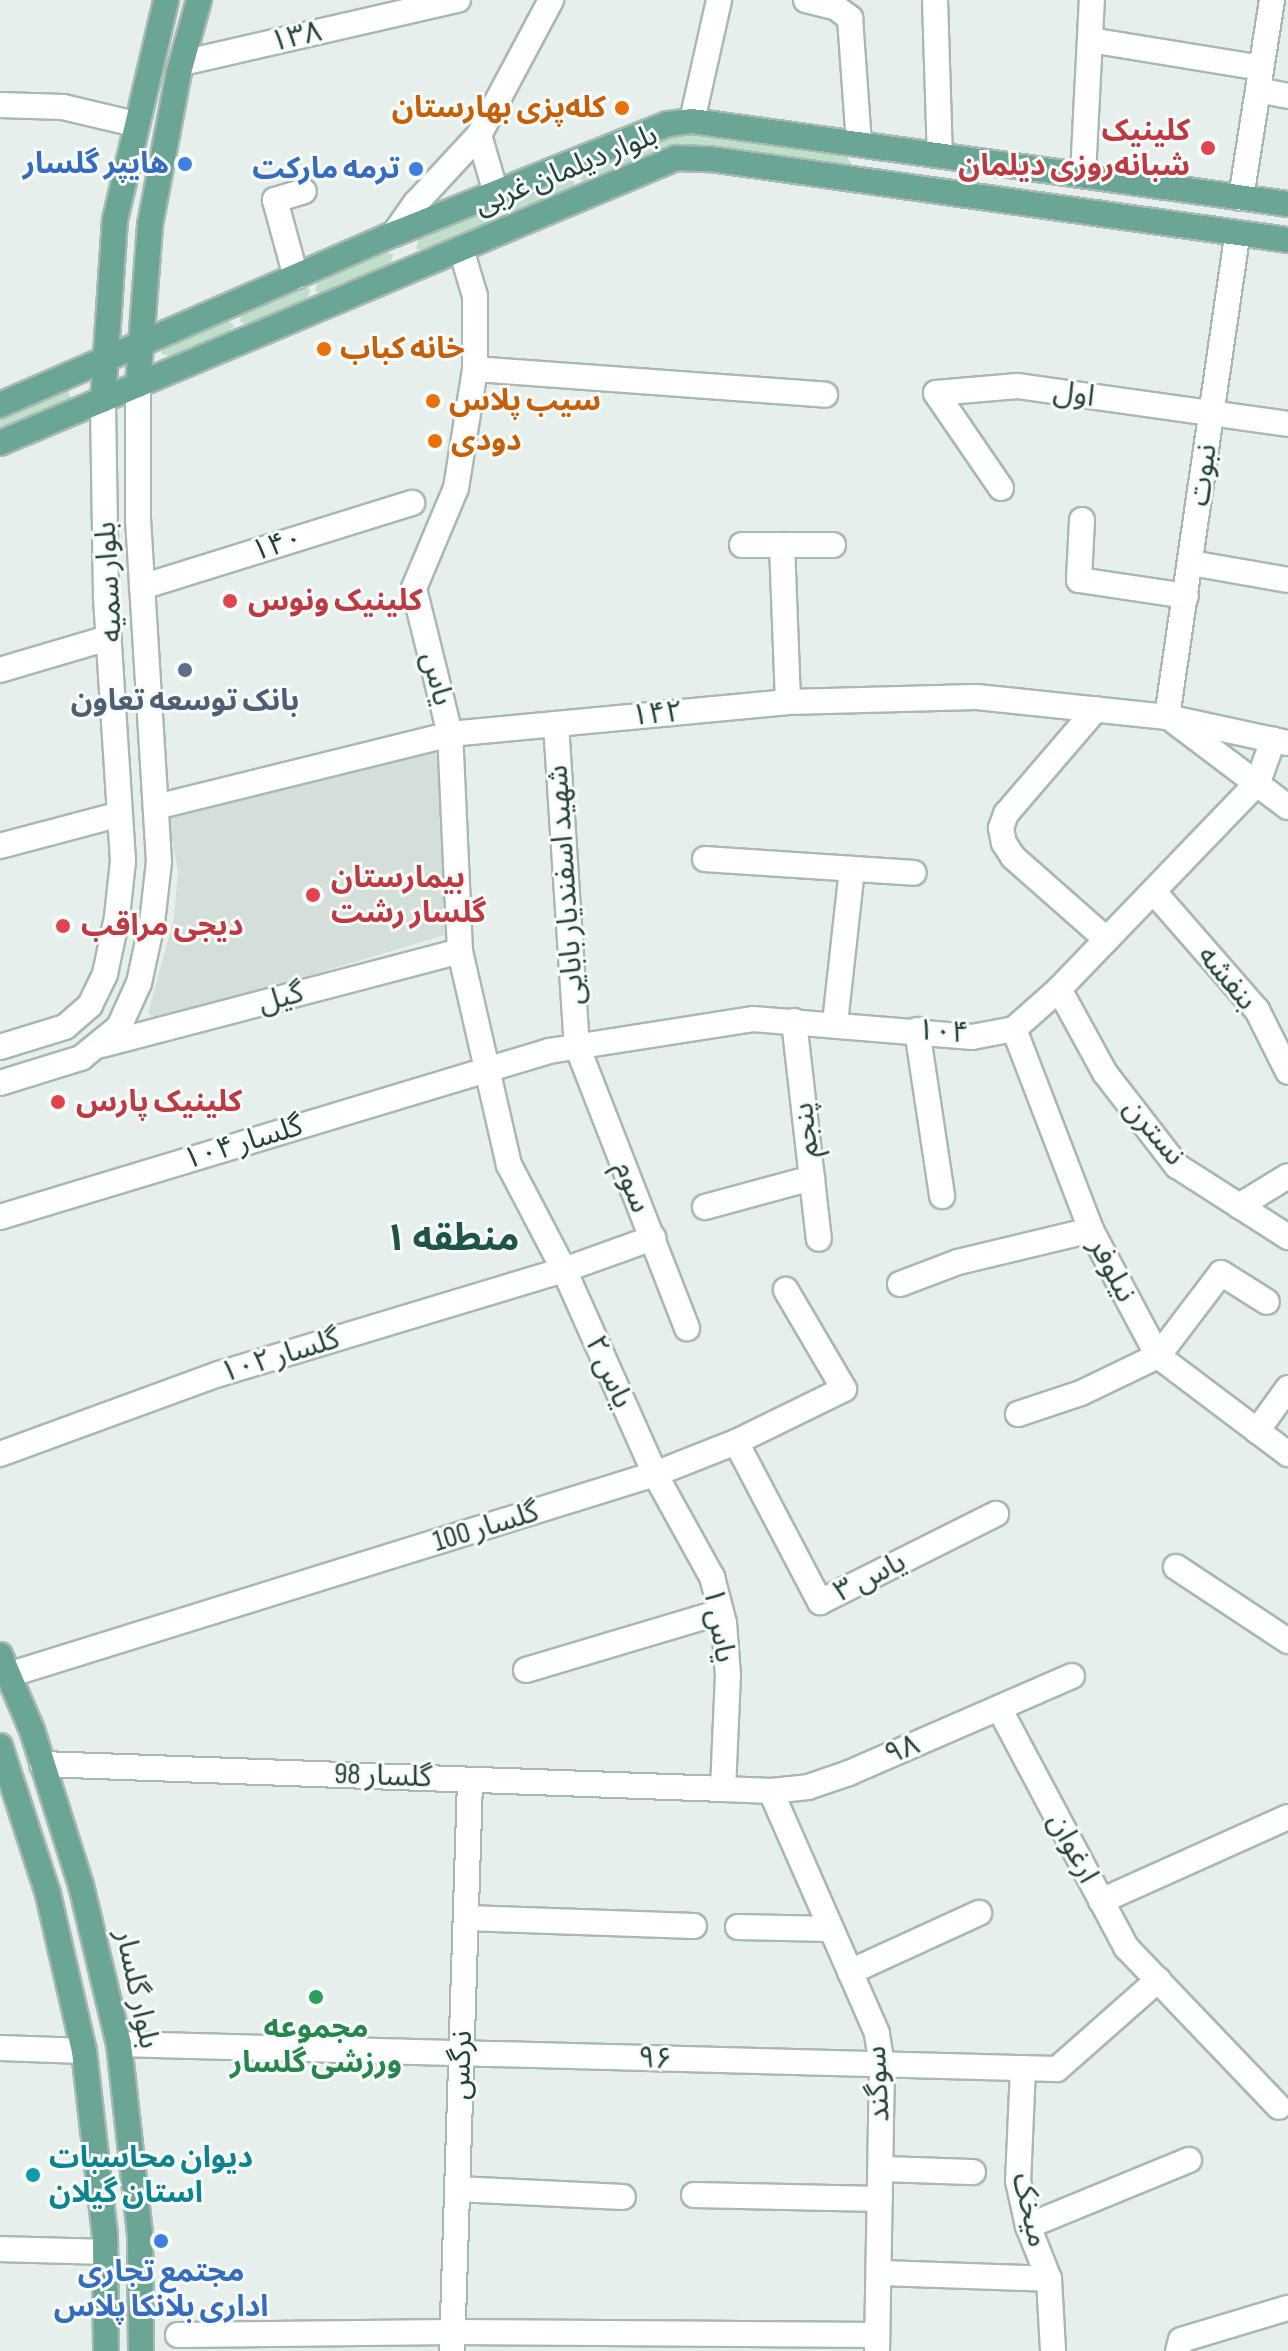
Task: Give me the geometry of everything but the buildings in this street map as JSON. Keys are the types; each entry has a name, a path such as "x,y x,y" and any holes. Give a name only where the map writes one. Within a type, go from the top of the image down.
{"main road":[{"name":"بلوار سمیه","path":"103,400 103,361 115,220 166,0"},
{"name":"بلوار سمیه","path":"138,385 150,225 182,63 199,0"},
{"name":"بلوار دیلمان غربی","path":"0,405 394,234 668,124 692,121 1288,204"},
{"name":"بلوار دیلمان غربی","path":"0,443 659,165 692,156 1288,240"},
{"path":"394,234 410,270"},
{"name":"بلوار گلسار","path":"4,1665 42,1764 81,1885 119,2044 140,2234 141,2351"},
{"path":"0,1746 48,1894 84,2051 97,2143 105,2252 106,2351"}],"street":[{"name":"۱۳۸","path":"182,63 458,0"},
{"path":"394,234 416,203 479,135 551,0"},
{"path":"692,121 719,0"},
{"path":"806,0 835,7 850,18 859,144"},
{"path":"935,0 940,155"},
{"path":"1083,175 1092,0"},
{"path":"1241,198 1272,0"},
{"path":"1090,40 1260,79 1288,96"},
{"path":"0,105 63,107 135,124"},
{"path":"479,135 496,193"},
{"path":"296,277 275,200 304,191"},
{"name":"نبوت","path":"1167,717 1238,233"},
{"name":"یاس","path":"461,249 475,296 475,369 456,488 414,588 450,734 460,951 485,1070"},
{"path":"475,369 825,395"},
{"name":"بلوار سمیه","path":"0,1083 70,1063 102,1045 119,1027 139,983 152,923 159,862 143,635 138,519 138,385"},
{"name":"اول","path":"1001,488 936,393 1018,386 1288,424"},
{"name":"بلوار سمیه","path":"0,1047 65,1027 79,1017 99,991 117,917 123,861 108,638 103,519 103,400"},
{"name":"۱۴۰","path":"142,587 412,503"},
{"path":"1082,520 1079,580 1186,596"},
{"path":"742,545 833,545"},
{"path":"782,545 788,702"},
{"path":"1191,563 1288,580"},
{"path":"0,670 108,638 143,635"},
{"name":"۱۴۲","path":"0,846 450,734 788,702 977,697 1167,717 1281,742"},
{"path":"1096,709 1006,814 1001,828 1004,843 1013,857 1107,940"},
{"path":"1167,717 1288,807"},
{"name":"شهید اسفندیار بابایی","path":"556,724 577,1046"},
{"name":"۱۰۴","path":"485,1070 577,1046 739,1020 835,1023 972,1037 1014,1029 1059,989 1258,782 1281,742"},
{"path":"705,859 914,873"},
{"path":"835,1023 852,869"},
{"name":"بنفشه","path":"1154,892 1257,1010 1288,1072"},
{"name":"گیل","path":"102,1045 460,951"},
{"name":"نسترن","path":"1059,989 1105,1073 1177,1166 1288,1237"},
{"name":"پنجم","path":"794,1021 819,1239"},
{"name":"نیلوفر","path":"1014,1029 1091,1230 1158,1356 1288,1454"},
{"path":"917,1030 942,1196"},
{"name":"سوم","path":"577,1046 687,1328"},
{"name":"گلسار ۱۰۴","path":"0,1217 485,1070"},
{"name":"یاس ۲","path":"485,1070 509,1165 564,1270 655,1474"},
{"path":"1239,1206 1288,1176"},
{"path":"705,1207 812,1178"},
{"path":"900,1284 958,1262 1091,1230"},
{"name":"گلسار ۱۰۲","path":"0,1454 219,1374 564,1270 653,1238"},
{"path":"1018,1414 1081,1393 1158,1356 1221,1273 1267,1302"},
{"name":"گلسار 100","path":"4,1665 655,1474 736,1442 844,1389 786,1290"},
{"path":"1257,1431 1288,1388"},
{"name":"یاس ۳","path":"736,1442 820,1602 996,1514"},
{"name":"یاس ۱","path":"655,1474 712,1577 721,1612 728,1676 723,1789"},
{"path":"1176,1567 1288,1641"},
{"path":"526,1670 721,1612"},
{"name":"۹۸","path":"723,1789 771,1791 808,1787 849,1773 1072,1676"},
{"name":"ارغوان","path":"999,1708 1126,1947 1279,2107"},
{"name":"گلسار 98","path":"42,1764 723,1789"},
{"name":"نرگس","path":"452,2342 470,1780"},
{"name":"سوگند","path":"771,1791 877,2033 882,2066 877,2343"},
{"path":"1101,1901 1288,1817"},
{"path":"850,1972 979,1913"},
{"path":"466,1918 694,1926"},
{"path":"738,1927 831,1929"},
{"name":"۹۶","path":"119,2044 1057,2069 1158,1980"},
{"path":"0,2048 84,2051"},
{"name":"میخک","path":"1023,2068 1018,2181 1028,2226 1049,2279 1053,2351"},
{"path":"1028,2226 1189,2160"},
{"path":"881,2169 973,2172"},
{"path":"457,2189 623,2197"},
{"path":"694,2195 880,2199"},
{"path":"0,2249 105,2252"},
{"path":"879,2273 1049,2279"},
{"path":"1178,2351 1181,2340 1288,2308"},
{"path":"178,2335 452,2342 877,2343"}],"shaded area":[{"name":"بیمارستان گلسار رشت","path":"442,738 451,933 162,1020 148,1014 174,918 178,872 168,816"}],"green space":[{"path":"684,133 847,156 852,165 845,168 675,145 587,182 580,180 583,170 664,137"},
{"path":"567,177 575,182 572,188 514,213 506,211 509,201"},
{"path":"491,208 500,214 496,220 424,250 416,249 419,239"},
{"path":"386,253 393,254 391,264 322,293 315,291 318,281"},
{"path":"303,287 310,289 308,298 247,324 240,322 242,312"},
{"path":"225,319 234,325 230,331 169,356 162,354 161,347"},
{"path":"62,389 68,391 72,401 0,437 0,413"}],"place":[{"name":"کله‌پزی بهارستان","path":"622,108"},
{"name":"کلینیک شبانه‌روزی دیلمان","path":"1208,148"},
{"name":"هایپر گلسار","path":"185,164"},
{"name":"ترمه مارکت","path":"416,169"},
{"name":"خانه کباب","path":"324,349"},
{"name":"سیب پلاس","path":"433,401"},
{"name":"دودی","path":"435,441"},
{"name":"کلینیک ونوس","path":"230,601"},
{"name":"بانک توسعه تعاون","path":"185,670"},
{"name":"بیمارستان گلسار رشت","path":"313,895"},
{"name":"دیجی مراقب","path":"63,926"},
{"name":"کلینیک پارس","path":"58,1102"},
{"name":"مجموعه ورزشی گلسار","path":"316,1997"},
{"name":"دیوان محاسبات استان گیلان","path":"33,2175"},
{"name":"مجتمع تجاری اداری بلانکا پلاس","path":"161,2241"}],"district":[{"name":"منطقه ۱","path":"452,1239"}]}
